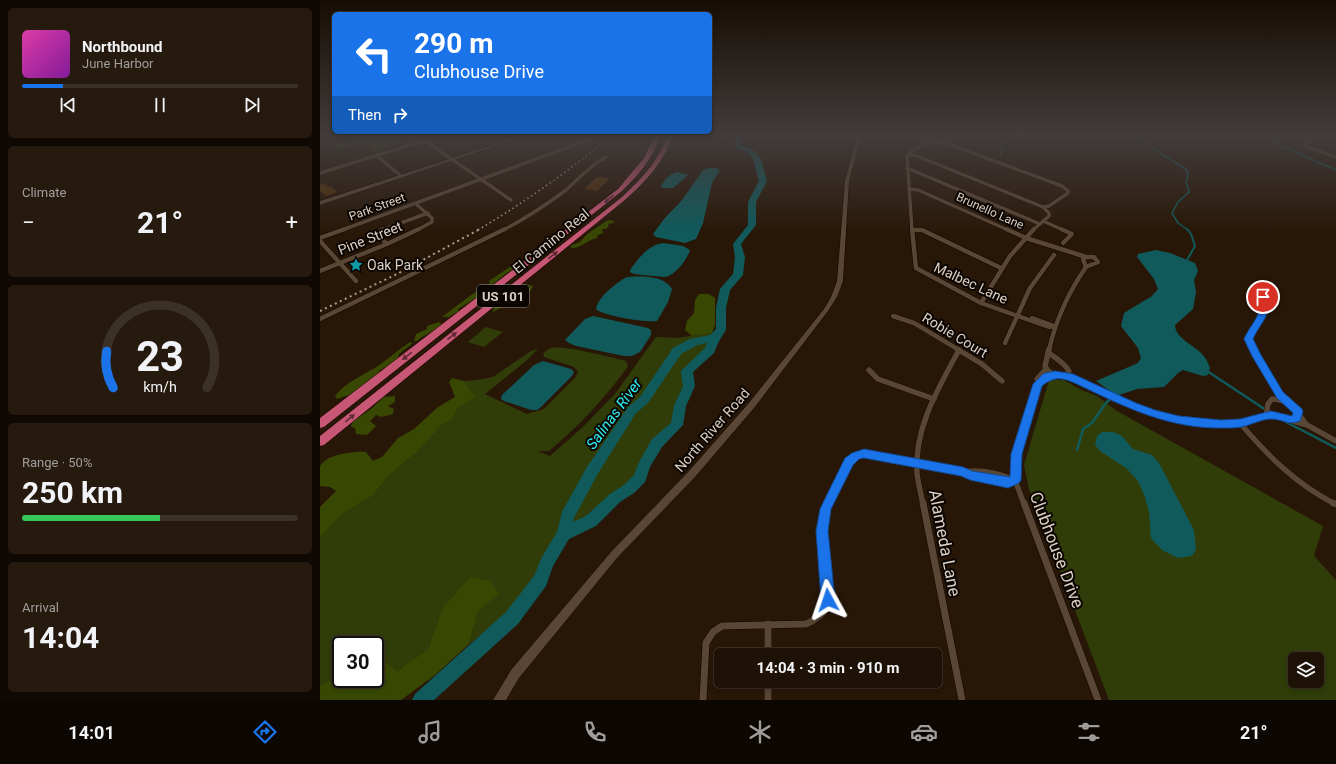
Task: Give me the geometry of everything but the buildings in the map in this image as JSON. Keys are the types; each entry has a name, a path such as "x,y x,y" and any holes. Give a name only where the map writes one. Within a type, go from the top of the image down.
{"highway":[{"name":"El Camino Real","path":"320,424 620,190 640,169"},
{"name":"El Camino Real","path":"320,442 624,198 642,182 652,169"}],"main road":[{"path":"320,203 423,169"},
{"name":"North River Road","path":"499,700 515,674 614,555 692,474 751,406 826,310 834,297 840,281 847,181 850,169"}],"street":[{"path":"320,172 331,169"},
{"path":"392,169 401,176"},
{"path":"465,169 511,200"},
{"name":"Park Street","path":"320,240 511,169"},
{"path":"320,319 457,252 494,236 539,209 566,190 590,169"},
{"path":"907,169 912,230 922,230 1001,268"},
{"path":"909,169 1041,223 1072,234 1063,243"},
{"path":"948,169 1043,207 1049,213 1049,216 1026,238 1001,268 981,302"},
{"path":"1015,169 1062,186 1068,191 1068,193 1055,202 1043,207"},
{"name":"Brunello Lane","path":"909,189 918,190 1043,245 1085,258"},
{"path":"416,204 428,213"},
{"path":"387,244 380,237 382,233 380,231 428,213"},
{"name":"Pine Street","path":"320,271 387,244 428,225 432,222 432,218 428,213"},
{"name":"Malbec Lane","path":"912,230 916,268 981,302 1049,327 1055,326"},
{"path":"320,240 356,281"},
{"path":"1006,343 1030,288 1054,255"},
{"path":"1094,257 1098,262 1096,264 1086,267 1085,258 1094,257"},
{"name":"Clubhouse Drive","path":"1086,267 1072,286 1062,307 1049,343 1047,360 1045,363 1046,369 1037,379 1038,384 1016,454 1015,480 1098,700"},
{"path":"1259,288 1266,306 1262,318 1253,328 1249,339 1256,356 1274,385 1286,401 1296,408 1306,425"},
{"name":"Robie Court","path":"893,316 906,320 959,350 984,366 1002,381"},
{"name":"Alameda Lane","path":"959,350 934,398 921,428 916,464 918,482 962,700"},
{"path":"1048,352 1056,359 1065,363 1068,368 1086,383"},
{"path":"1047,360 1056,359"},
{"path":"1064,375 1068,374 1068,368"},
{"path":"1046,369 1055,375"},
{"path":"869,370 878,379 934,398"},
{"path":"1038,384 1046,376 1064,375 1086,383 1132,406 1154,414 1179,420 1202,423 1240,423 1271,415 1306,425 1336,441"},
{"path":"1266,416 1268,406 1272,399 1274,385"},
{"path":"1272,399 1286,401"},
{"path":"1268,406 1272,411 1281,417"},
{"path":"1292,420 1297,418 1298,412"},
{"path":"1240,423 1281,469 1303,487 1336,504"},
{"path":"703,700 706,643 713,632 722,626 806,624 816,620 826,607 828,600 822,531 826,509 849,462 855,456 864,454 963,472 970,476 1008,483 1015,480"},
{"path":"768,624 768,648"},
{"path":"768,688 768,700"}],"green space":[{"path":"608,220 614,221 614,223 608,224 609,226 606,229 602,229 603,233 598,235 597,238 590,240 576,248 572,248 570,246 580,242 587,234"},
{"path":"511,266 515,267 514,269 482,291 483,294 458,309 459,311 449,317 442,317 484,287 483,285 490,284 489,281"},
{"path":"521,286 533,286 529,292 518,296 513,302 493,312 493,309"},
{"path":"699,294 709,294 715,298 715,325 712,333 692,336 685,330 687,321 694,313 695,300"},
{"path":"439,322 443,325 417,341 414,341 416,334 427,329 427,326"},
{"path":"486,327 503,332 484,347 468,342"},
{"path":"712,333 707,350 684,371 685,386 676,409 672,426 652,447 641,465 638,475 629,485 610,498 597,511 581,523 563,530 551,548 534,582 508,617 469,644 478,611 442,609 428,649 397,671 384,660 384,636 332,636 332,679 320,686 320,536 323,535 341,515 374,495 387,477 417,452 443,424 453,419 457,409 476,397 464,381 493,377 531,351 538,349 526,361 485,394 527,414 544,409 575,378 578,372 574,367 544,357 543,354 549,349 566,348 624,360 628,364 627,368 591,412 549,451 538,451 550,456 584,426 615,394 656,337 676,338"},
{"path":"410,342 413,343 399,354 397,362 380,370 377,377 368,387 337,399 335,397 347,385 375,368"},
{"path":"452,378 464,381 476,397 457,409 453,419 443,424 417,452 387,477 374,495 341,515 323,535 320,536 320,507 336,491 330,487 320,486 320,467 323,463 334,456 355,452 366,452 373,461 382,457 398,438 414,429 438,407 455,397 449,382"},
{"path":"1049,380 1064,380 1081,390 1097,396 1117,411 1323,526 1314,556 1336,580 1336,700 1109,700 1029,489 1024,465"},
{"path":"395,396 395,402 388,406 394,409 393,414 381,417 376,415 370,421 376,426 367,435 356,434 355,428 351,427 352,422 371,409 384,397"},
{"path":"470,577 490,581 499,594 478,611 469,644 435,675 401,700 320,700 320,686 332,679 332,688 384,688 384,660 397,671 428,649 442,609"}],"water":[{"path":"718,169 720,170 712,183 703,223 696,239 685,243 656,237 653,234 664,219 682,200 703,170"},
{"path":"677,172 688,175 673,188 661,188 663,182 671,174"},
{"path":"663,243 683,246 690,250 683,263 676,271 664,277 634,274 630,272 644,253 658,244"},
{"path":"1156,250 1170,253 1195,263 1198,271 1194,280 1196,292 1193,309 1175,325 1181,338 1202,354 1210,368 1208,375 1203,376 1183,370 1164,387 1137,389 1119,395 1113,393 1096,381 1138,363 1141,358 1138,348 1121,326 1124,313 1152,296 1158,289 1154,279 1137,257 1138,254"},
{"path":"627,277 652,277 664,281 672,289 668,302 657,321 644,321 625,318 600,312 596,309 604,295 613,286"},
{"path":"593,316 648,328 651,330 651,335 640,352 632,356 624,356 576,346 565,340 585,319"},
{"path":"543,361 571,369 574,372 572,376 537,410 531,410 501,399 502,395 534,365"},
{"path":"1102,432 1113,432 1122,436 1133,449 1152,455 1159,463 1194,530 1196,549 1192,556 1178,558 1162,550 1151,538 1149,512 1145,497 1138,481 1126,468 1100,451 1095,445 1097,436"}],"waterway":[{"name":"Salinas River","path":"714,338 721,330 721,308 725,289 738,275 740,257 737,244 752,225 752,202 763,181 760,169"},
{"path":"1185,169 1187,170 1188,175 1186,182 1189,192 1178,202 1172,213 1178,223 1188,230"},
{"path":"1186,262 1195,246 1191,234 1188,230"},
{"name":"Salinas River","path":"564,534 567,517 592,471 632,410 644,400 677,351 694,342 714,338"},
{"name":"Salinas River","path":"564,534 591,521 615,498 629,489 640,478 644,466 657,443 677,425 680,406 689,386 687,371 710,350 714,338"},
{"path":"1207,371 1272,414"},
{"path":"1077,450 1083,429 1092,423 1105,404 1117,392"},
{"path":"1286,422 1336,448"},
{"name":"Salinas River","path":"421,700 512,618 540,581 547,562 564,534"}],"railway":[{"path":"478,230 570,169"},
{"path":"320,311 397,274 480,229"}],"place":[{"name":"Oak Park","path":"356,265"}],"route":[{"path":"828,600 822,531 826,509 849,462 855,456 864,454 963,472 970,476 1008,483 1015,480 1016,454 1038,384 1046,376 1064,375 1086,383 1132,406 1154,414 1179,420 1221,424 1240,423 1271,415 1292,420 1297,418 1298,412 1296,408 1280,395 1264,366 1256,356 1249,339 1253,328 1262,318 1266,306 1263,297"}]}
